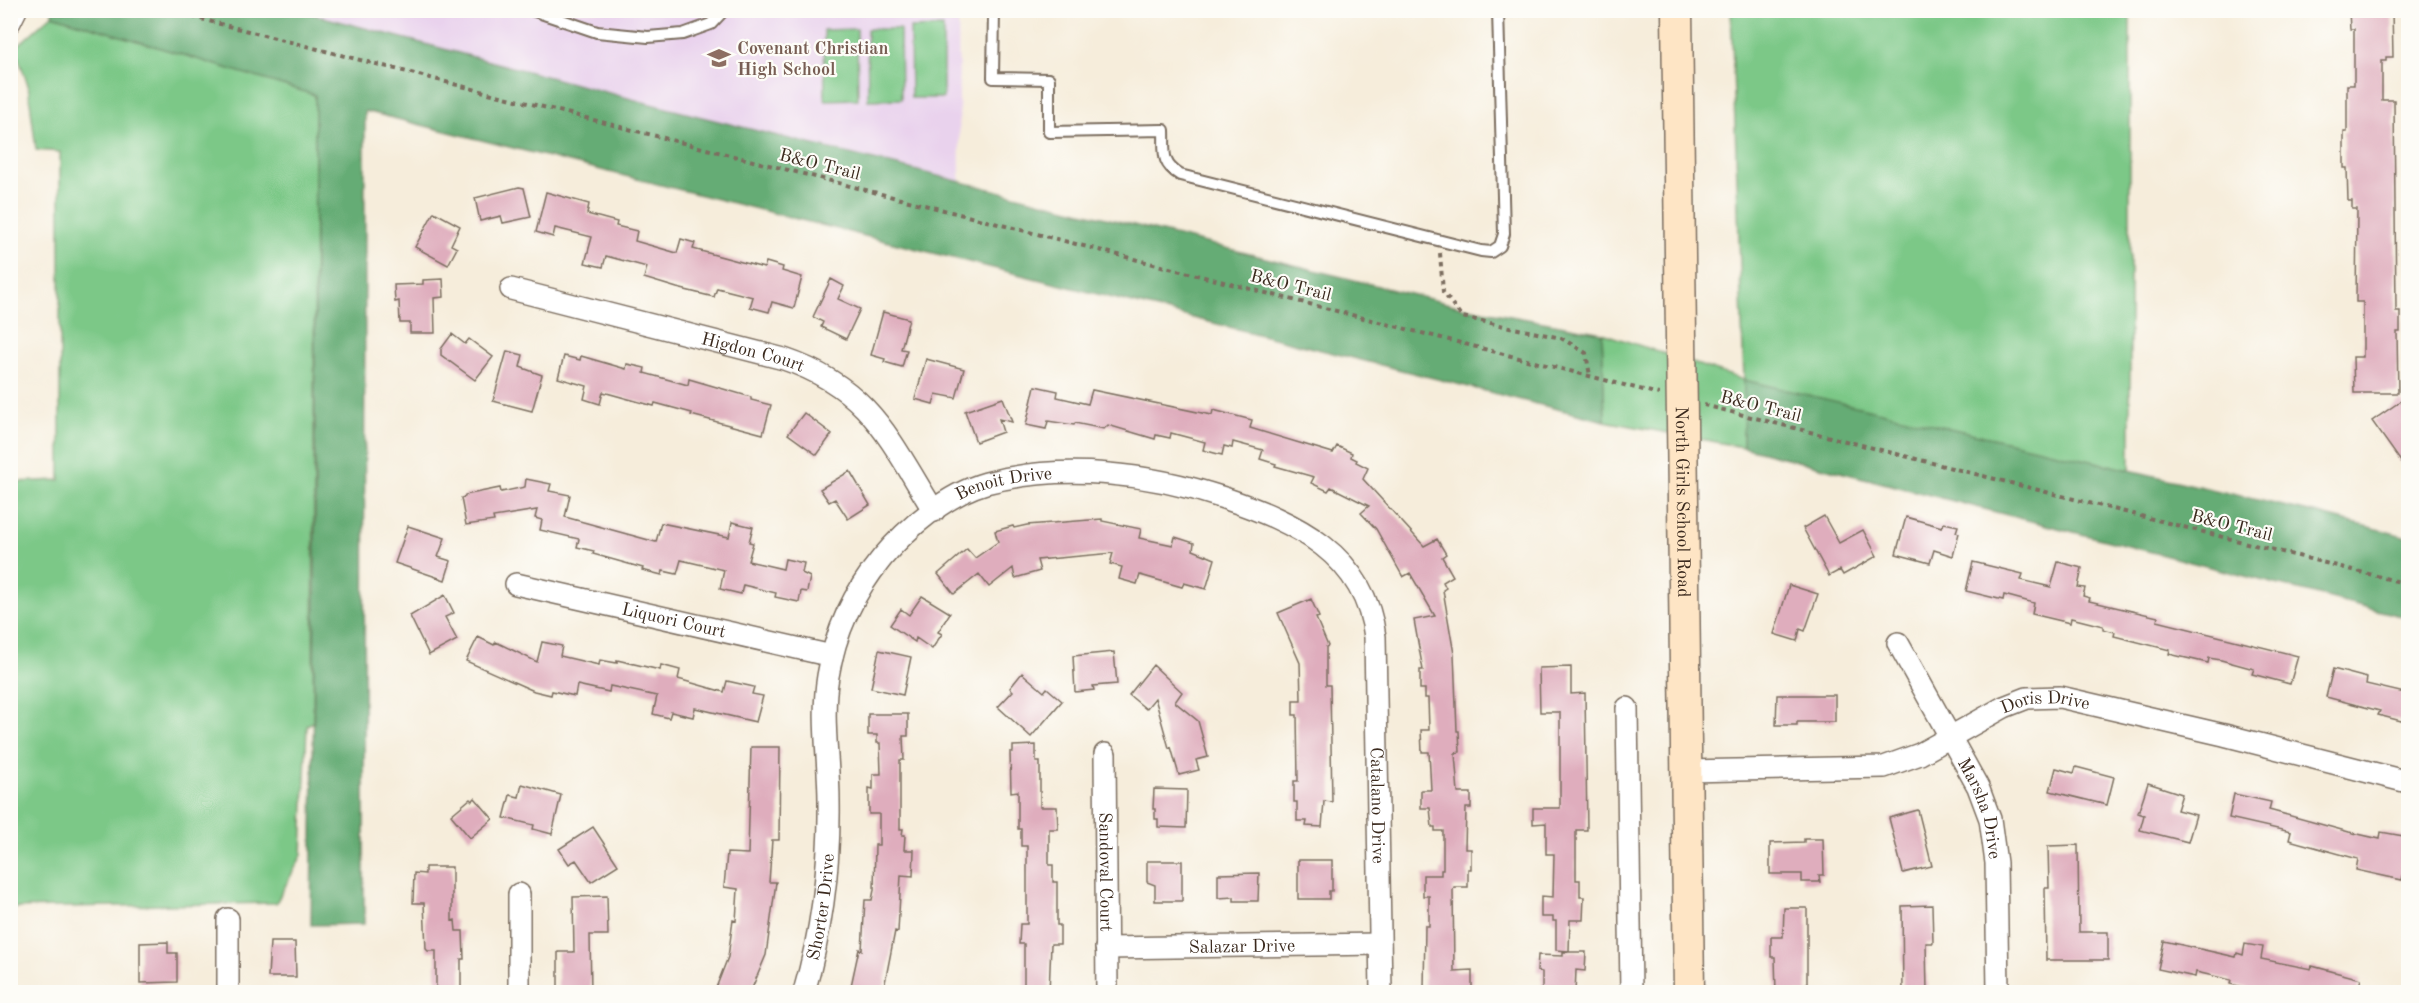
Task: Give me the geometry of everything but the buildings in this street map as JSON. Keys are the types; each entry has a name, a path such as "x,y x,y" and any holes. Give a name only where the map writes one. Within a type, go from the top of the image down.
{"main road":[{"name":"North Girls School Road","path":"1677,10 1689,993"}],"street":[{"path":"10,22 16,10"},
{"name":"Higdon Court","path":"511,289 784,359 819,372 843,387 871,414 888,436 934,511"},
{"name":"Benoit Drive","path":"830,820 824,713 832,656 840,628 866,579 902,536 951,499 986,483 1042,474 1090,473 1126,476 1187,488 1239,503 1318,540 1354,577 1372,618"},
{"name":"Liquori Court","path":"516,584 832,656"},
{"name":"Catalano Drive","path":"1372,618 1376,652 1381,993"},
{"name":"Marsha Drive","path":"1898,643 1981,794 1992,828 1996,863 1998,993"},
{"name":"Doris Drive","path":"1686,771 1884,767 1920,754 1950,735 2004,707 2027,698 2060,697 2224,735 2409,782"},
{"path":"1627,708 1631,993"},
{"name":"Sandoval Court","path":"1105,754 1107,993"},
{"name":"Shorter Drive","path":"804,993 814,954 824,897 830,820"},
{"path":"519,894 519,993"},
{"path":"228,919 228,993"},
{"name":"Salazar Drive","path":"1106,948 1380,944"}],"lane":[{"path":"532,10 597,32 648,37 683,34 711,24 724,10"},
{"path":"994,10 993,78 1049,79 1049,132 1164,130 1165,161 1171,170 1180,175 1491,252 1500,246 1504,234 1498,10"}],"path":[{"name":"B&O Trail","path":"166,10 1682,400 2409,584"},
{"path":"1440,251 1443,291 1462,317 1562,338 1586,352 1590,376"}],"shaded area":[{"name":"Covenant Christian High School","path":"301,11 958,11 960,181 658,106"}],"green space":[{"path":"52,11 301,11 658,106 1462,307 1602,333 1605,421 365,111 364,924 311,925 315,596 315,95 52,15"},
{"path":"1731,11 2130,11 2130,470 1745,381 1743,447 1605,421 1602,333 1744,380"},
{"path":"52,15 315,95 313,722 307,725 302,855 276,903 11,908 10,486 14,482 60,480 60,152 36,150 28,85 15,48"},
{"path":"943,27 943,98 911,98 910,28"},
{"path":"857,29 858,99 825,100 824,30"},
{"path":"867,29 900,29 901,99 868,100"},
{"path":"1744,380 2408,537 2408,618 1743,447"}],"place":[{"name":"Covenant Christian High School","path":"719,58"}]}
